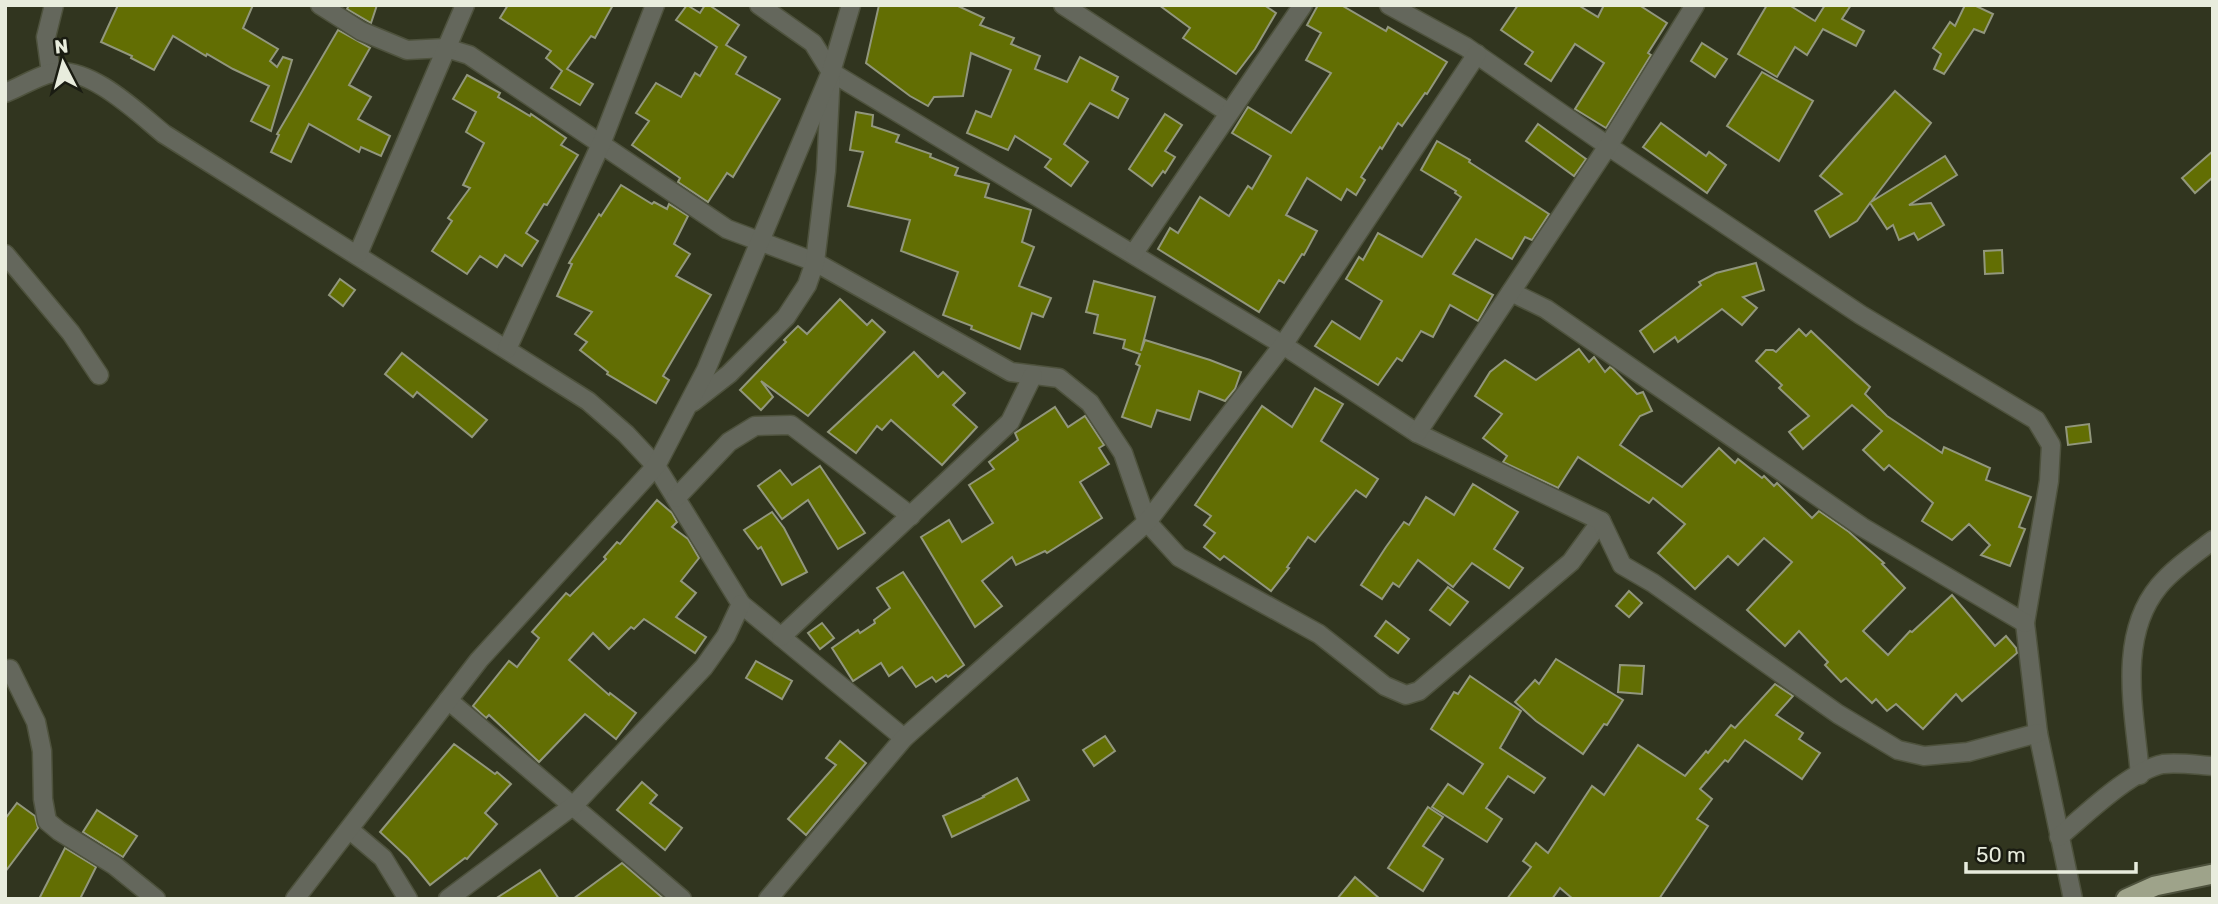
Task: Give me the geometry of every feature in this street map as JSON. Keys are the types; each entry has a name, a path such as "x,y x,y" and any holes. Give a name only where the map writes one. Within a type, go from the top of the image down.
{"highway":[{"path":"2126,899 2155,886 2213,874"}],"street":[{"path":"51,73 46,37 54,5"},
{"path":"320,5 361,31 407,50 446,48 468,55 727,229 815,262 1011,372 1059,378 1090,402 1123,453 1147,522 1179,557 1319,634 1385,686 1406,695 1419,691 1571,562 1601,521"},
{"path":"358,254 465,5"},
{"path":"507,349 601,144 655,5"},
{"path":"759,5 813,43 831,72 1134,253 1418,433 1601,521 1622,565 1653,583 1838,714 1898,750 1924,755 1968,752 2038,733"},
{"path":"295,899 479,660 656,466 706,370 831,72 851,5"},
{"path":"1063,5 1229,113"},
{"path":"1134,253 1303,5"},
{"path":"1389,5 1477,54 1608,146 1861,315 2036,420 2051,445 2049,481 2025,623 2038,733 2073,899"},
{"path":"1418,433 1608,146 1695,5"},
{"path":"768,899 904,738 1147,522 1283,345 1477,54"},
{"path":"5,93 51,73 72,72 109,90 164,134 588,401 626,434 656,466 741,604 904,738"},
{"path":"687,406 729,374 786,317 807,285 815,262 826,171 831,72"},
{"path":"5,254 71,333 99,375"},
{"path":"1511,292 1546,309 1862,527 2025,623"},
{"path":"781,637 1010,422 1033,375"},
{"path":"676,498 729,442 755,426 791,425 911,516"},
{"path":"2140,775 2131,658 2139,621 2159,587 2213,540"},
{"path":"448,899 574,805 704,667 726,636 741,604"},
{"path":"10,669 36,722 42,751 43,799 47,821 114,865 156,899"},
{"path":"448,700 682,899"},
{"path":"2059,837 2106,797 2163,764 2213,766"},
{"path":"350,830 383,858 408,899"}],"building":[{"path":"118,5 253,5 243,28 278,49 270,61 277,67 283,57 292,60 271,131 251,121 269,86 207,54 206,56 173,36 154,70 131,58 132,56 101,42"},
{"path":"349,5 377,5 371,23 347,9"},
{"path":"508,5 613,5 595,38 591,36 567,69 593,84 580,105 551,88 562,71 546,58 551,51 500,18"},
{"path":"687,5 700,13 705,5 709,5 739,25 726,45 746,57 736,74 780,99 733,177 727,173 708,202 678,182 680,178 632,145 649,121 636,113 656,83 681,97 695,73 700,76 717,47 676,20"},
{"path":"879,5 956,5 984,18 980,25 1014,38 1011,44 1040,56 1035,69 1067,82 1080,57 1118,77 1112,90 1128,99 1118,118 1090,103 1064,144 1088,162 1071,186 1045,167 1051,159 1015,136 1008,150 967,133 976,111 991,117 1011,70 971,53 963,96 934,97 928,106 866,63"},
{"path":"1159,5 1264,5 1276,13 1255,49 1236,74 1183,38 1190,28"},
{"path":"1318,5 1341,5 1386,31 1388,27 1447,62 1402,126 1398,123 1382,149 1380,147 1361,177 1365,180 1356,195 1347,189 1341,200 1307,178 1286,215 1317,231 1284,283 1279,280 1259,312 1158,249 1170,228 1178,233 1200,197 1229,216 1248,186 1252,189 1271,156 1232,133 1248,107 1291,133 1331,73 1306,60 1321,33 1307,25"},
{"path":"1518,5 1578,5 1598,17 1604,5 1639,5 1667,23 1648,53 1651,55 1606,128 1575,109 1604,63 1575,44 1551,81 1525,64 1533,52 1501,30"},
{"path":"1767,5 1789,5 1815,21 1825,5 1851,5 1842,19 1864,31 1856,46 1823,29 1807,55 1795,47 1777,77 1738,54"},
{"path":"1965,5 1974,5 1993,14 1984,33 1974,29 1944,74 1934,69 1941,54 1933,48 1950,22 1955,26"},
{"path":"338,30 370,48 349,85 371,97 358,119 390,136 381,156 361,147 359,152 309,124 291,162 271,152 279,135 277,134"},
{"path":"1702,43 1727,59 1715,77 1691,61"},
{"path":"1762,72 1813,101 1779,161 1727,126"},
{"path":"467,75 500,93 498,97 530,116 531,114 566,138 561,145 578,155 526,233 538,241 522,266 505,255 497,267 480,256 467,274 432,251 452,221 448,218 470,188 463,185 484,143 466,132 476,112 453,99"},
{"path":"1895,91 1931,123 1871,202 1945,156 1957,175 1909,205 1931,203 1944,225 1918,240 1914,233 1899,240 1893,225 1887,229 1870,203 1857,221 1830,237 1815,211 1842,194 1820,176"},
{"path":"856,112 873,115 872,126 899,135 896,142 931,154 930,157 958,168 955,175 989,184 985,197 1031,210 1022,242 1034,247 1019,286 1051,298 1043,317 1032,313 1020,349 943,315 958,272 901,251 910,220 848,206 863,152 850,150"},
{"path":"1165,114 1182,125 1165,151 1175,157 1165,173 1163,171 1152,186 1129,169"},
{"path":"1661,123 1706,156 1709,152 1726,165 1707,193 1643,147"},
{"path":"1538,124 1586,159 1574,176 1526,141"},
{"path":"1437,141 1470,160 1469,162 1549,214 1532,240 1525,237 1512,259 1476,239 1453,274 1493,295 1478,321 1450,305 1433,337 1421,331 1402,361 1397,358 1378,385 1315,346 1332,321 1360,339 1382,301 1346,279 1359,257 1363,260 1378,233 1422,257 1461,197 1456,191 1421,170"},
{"path":"2213,151 2213,177 2195,193 2182,178"},
{"path":"621,185 652,204 654,202 667,209 669,204 688,216 674,244 690,254 676,276 711,295 663,376 669,380 656,403 607,374 608,372 580,350 587,342 575,334 592,312 557,296 572,264 569,263 599,214 601,216"},
{"path":"2002,250 2003,273 1985,274 1984,251"},
{"path":"1756,263 1764,290 1743,297 1757,308 1742,325 1722,309 1678,342 1675,337 1654,352 1640,331 1701,285 1699,282 1716,273"},
{"path":"340,279 355,290 343,306 329,295"},
{"path":"1094,281 1155,297 1141,351 1145,340 1241,372 1235,389 1225,401 1199,391 1190,420 1157,410 1151,427 1122,417 1140,366 1136,364 1140,354 1123,348 1125,340 1094,333 1098,315 1086,312"},
{"path":"840,299 867,325 872,320 885,332 808,416 761,381 773,397 761,410 740,390 798,326 807,334"},
{"path":"1799,329 1806,336 1811,331 1870,387 1865,394 1887,416 1942,453 1944,447 1990,468 1986,480 2031,497 2019,527 2025,529 2010,566 1981,555 1990,545 1969,524 1952,540 1922,521 1933,503 1889,465 1884,470 1863,450 1882,431 1852,405 1803,449 1789,432 1809,416 1779,388 1782,385 1756,361 1766,350 1776,352"},
{"path":"1579,349 1589,362 1594,357 1605,372 1612,368 1637,394 1643,392 1652,411 1640,416 1620,445 1682,487 1719,448 1735,463 1738,459 1774,486 1777,483 1812,518 1819,511 1849,532 1884,563 1882,564 1905,588 1863,631 1888,655 1910,631 1952,595 1995,646 2006,636 2017,653 1962,701 1956,694 1923,729 1896,704 1887,711 1876,699 1872,703 1846,678 1841,682 1825,665 1828,662 1799,631 1785,646 1747,610 1792,562 1764,538 1738,565 1728,556 1695,589 1658,553 1685,524 1653,498 1649,503 1578,457 1558,488 1503,462 1507,456 1483,438 1502,414 1475,396 1490,372 1505,360 1536,380"},
{"path":"914,352 938,377 943,372 965,393 953,405 977,427 942,465 891,420 882,430 877,426 856,453 828,432"},
{"path":"402,353 487,420 472,437 417,392 413,397 385,374"},
{"path":"1315,388 1343,404 1321,441 1378,479 1366,497 1356,490 1315,542 1308,537 1271,591 1224,556 1220,560 1204,547 1215,533 1204,525 1211,516 1195,505 1262,406 1292,427"},
{"path":"1055,407 1068,427 1085,416 1104,445 1099,448 1109,464 1080,482 1102,518 1047,553 1045,551 1016,565 1012,557 982,581 1002,606 975,627 921,537 949,520 962,542 993,523 969,485 994,469 989,462 1018,440 1015,433"},
{"path":"2089,424 2091,442 2068,445 2066,427"},
{"path":"820,466 865,533 838,549 808,500 782,519 758,486 780,470 792,485"},
{"path":"1473,484 1518,512 1494,549 1523,568 1509,588 1472,563 1453,587 1418,560 1399,587 1393,583 1382,599 1361,585 1404,522 1409,525 1426,497 1454,515"},
{"path":"657,500 672,513 677,522 672,527 688,539 699,558 681,581 696,593 676,617 706,637 695,653 644,619 634,629 631,627 609,649 593,633 569,660 609,695 610,693 636,713 616,739 585,714 539,762 489,715 486,718 473,706 509,661 517,667 539,638 532,632 566,593 570,596 606,559 604,557 617,542 620,544"},
{"path":"772,512 784,528 807,572 782,585 761,547 758,549 744,530"},
{"path":"903,572 964,665 948,677 946,675 936,682 932,677 916,687 902,667 889,676 881,663 853,681 832,648 858,630 860,633 875,623 874,620 890,608 877,588"},
{"path":"1448,587 1468,602 1450,625 1430,610"},
{"path":"1629,591 1642,603 1629,617 1616,606"},
{"path":"1386,621 1409,639 1398,653 1375,636"},
{"path":"822,623 834,638 820,649 808,633"},
{"path":"1556,659 1623,700 1583,754 1536,721 1515,702 1535,680 1539,684"},
{"path":"756,661 792,681 782,699 746,678"},
{"path":"1620,665 1644,666 1642,694 1618,692"},
{"path":"1470,676 1521,711 1500,748 1545,778 1534,793 1508,776 1486,808 1502,819 1487,842 1432,807 1448,784 1463,794 1483,764 1431,729 1454,692 1458,694"},
{"path":"1775,684 1793,696 1776,715 1803,733 1799,739 1820,753 1802,779 1745,740 1728,762 1725,760 1700,789 1712,799 1697,819 1708,826 1659,899 1573,899 1560,888 1552,899 1507,899 1531,867 1523,861 1536,843 1548,853 1592,786 1604,795 1638,745 1685,776 1731,725 1735,728"},
{"path":"1105,736 1115,751 1094,766 1083,750"},
{"path":"840,741 866,763 806,835 788,819 836,765 826,758"},
{"path":"454,744 511,784 485,813 497,824 467,859 430,885 408,858 380,832"},
{"path":"1017,778 1029,800 952,837 943,816"},
{"path":"642,782 657,795 650,803 682,828 665,850 617,810"},
{"path":"17,803 35,816 38,828 5,872 5,819"},
{"path":"1428,807 1443,817 1423,846 1443,859 1423,891 1388,868"},
{"path":"97,810 137,836 123,857 83,832"},
{"path":"65,848 96,867 80,899 39,899"},
{"path":"622,863 664,899 573,899"},
{"path":"540,870 559,899 495,899"},
{"path":"1355,877 1380,899 1337,899"}]}
